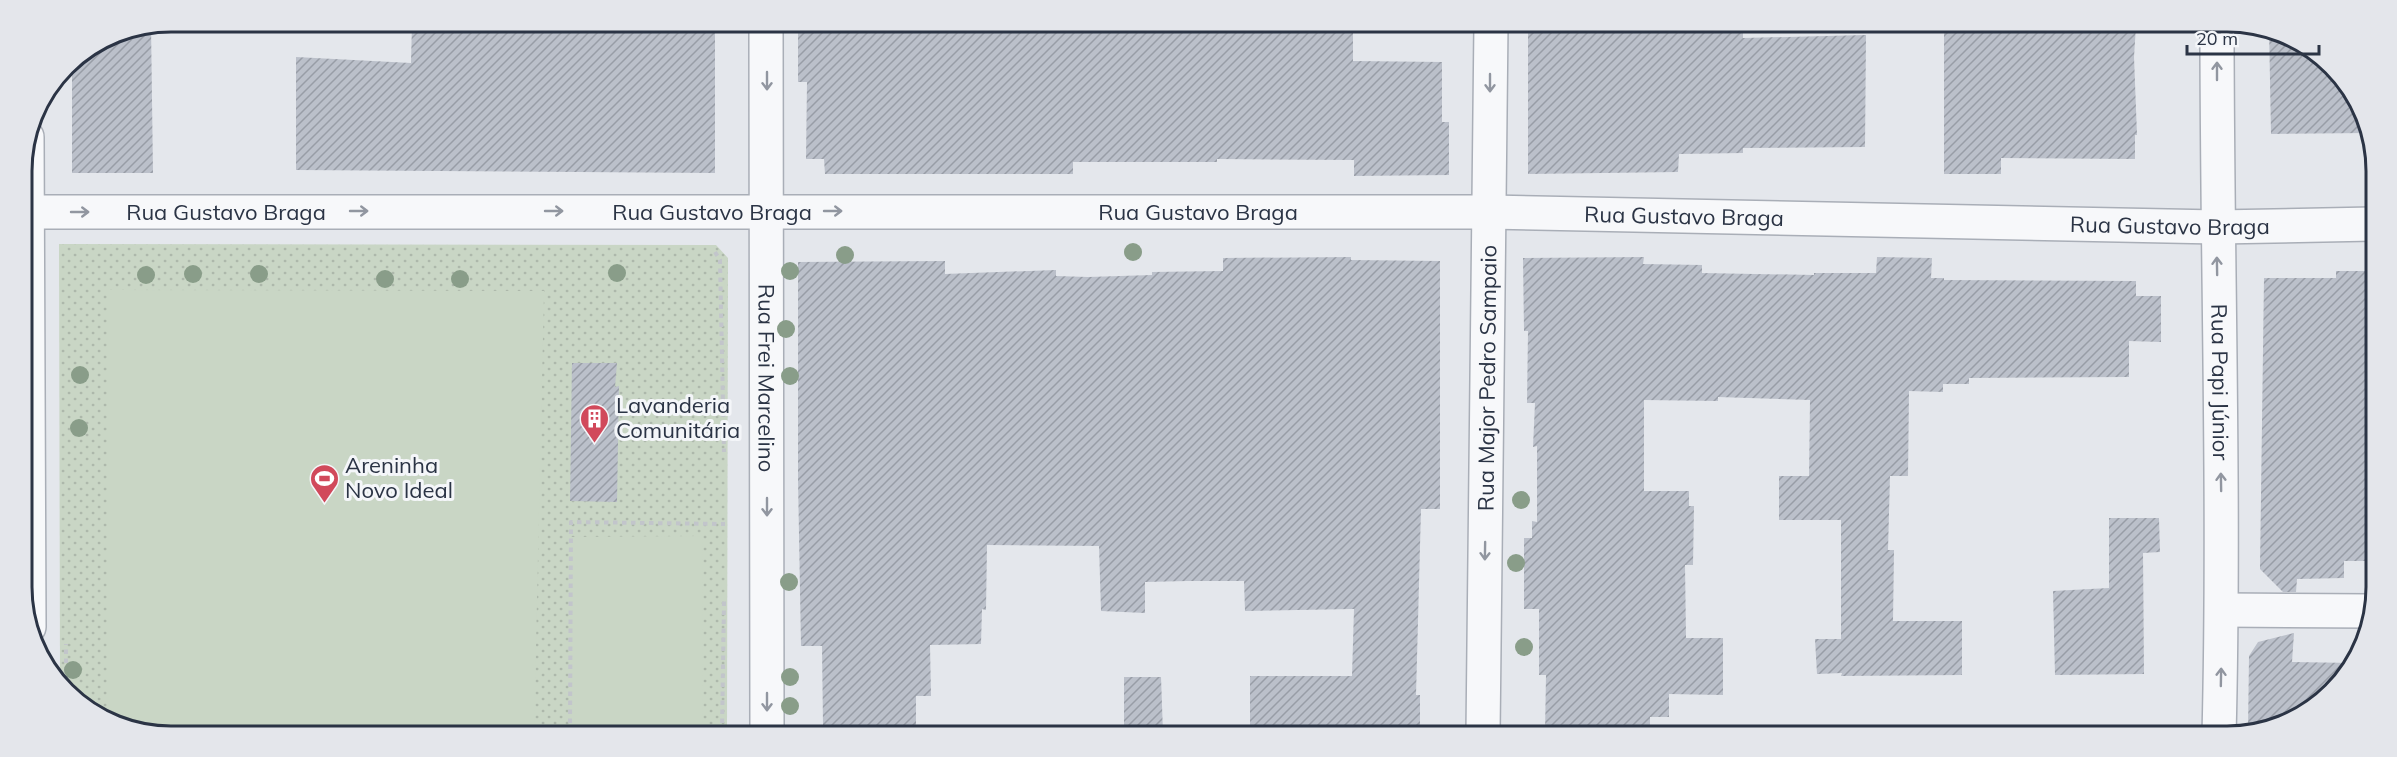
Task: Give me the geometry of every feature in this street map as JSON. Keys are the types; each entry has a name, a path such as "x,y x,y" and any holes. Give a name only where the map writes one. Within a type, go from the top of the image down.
{"street":[{"name":"Rua Frei Marcelino","path":"766,32 767,726"},
{"name":"Rua Major Pedro Sampaio","path":"1483,725 1491,32"},
{"name":"Rua Papi Júnior","path":"2217,32 2217,227 2223,610 2219,725"},
{"name":"Rua Gustavo Braga","path":"32,212 1489,212 2217,227 2366,224"},
{"path":"2223,610 2363,611"}],"path":[{"path":"714,251 720,260 724,455"},
{"path":"725,513 725,536"},
{"path":"570,726 571,522 725,524"},
{"path":"722,726 724,594"},
{"path":"66,643 66,678"}],"green space":[{"path":"59,244 716,245 728,258 727,726 170,726 134,721 101,707 72,685 60,671"},
{"name":"Areninha Novo Ideal","path":"108,290 544,291 534,726 170,726 134,721 108,710"},
{"path":"702,536 703,726 571,726 571,537"}],"building":[{"path":"412,32 715,32 715,173 296,170 296,57 411,63"},
{"path":"798,32 1353,32 1353,61 1442,62 1442,122 1449,122 1449,175 1354,176 1354,160 1217,159 1217,162 1073,162 1073,174 825,174 824,159 806,159 807,82 798,82"},
{"path":"1528,32 1743,32 1743,38 1866,35 1865,147 1743,148 1743,153 1679,154 1678,172 1528,174"},
{"path":"1944,32 2136,32 2134,57 2137,135 2135,135 2135,159 2001,158 2001,174 1944,174"},
{"path":"151,33 153,173 72,173 72,73 101,50 117,42"},
{"path":"2269,38 2296,50 2325,72 2342,93 2360,133 2271,134"},
{"path":"1351,257 1351,260 1440,261 1440,509 1421,509 1416,695 1420,695 1420,725 1250,725 1250,676 1352,676 1354,609 1245,611 1244,581 1187,581 1145,582 1145,613 1101,611 1099,546 987,545 986,610 982,609 981,644 930,645 931,696 916,696 916,725 823,726 822,646 801,646 798,262 945,261 945,274 1056,270 1056,276 1088,277 1152,275 1152,272 1223,271 1223,258"},
{"path":"1644,257 1643,264 1702,265 1702,273 1814,275 1814,273 1876,273 1877,257 1932,258 1931,278 1944,278 1944,280 2136,281 2136,296 2161,296 2161,342 2129,341 2129,377 1969,378 1969,384 1943,384 1943,392 1909,391 1908,476 1890,476 1888,550 1894,550 1893,621 1962,621 1962,675 1841,676 1842,673 1817,674 1815,639 1841,639 1841,520 1779,520 1779,476 1809,476 1810,400 1718,397 1718,401 1644,400 1644,491 1689,491 1689,506 1694,506 1693,565 1685,565 1686,638 1723,638 1723,695 1669,694 1669,717 1650,717 1650,725 1545,725 1546,675 1539,675 1539,609 1524,609 1524,538 1532,538 1532,521 1537,522 1537,446 1533,447 1535,403 1527,403 1528,331 1524,331 1523,258"},
{"path":"2336,271 2366,271 2366,561 2344,561 2344,578 2297,579 2296,592 2283,592 2260,569 2264,278 2336,278"},
{"name":"Lavanderia Comunitária","path":"572,363 617,363 615,387 619,386 617,502 570,501"},
{"path":"2109,518 2159,518 2160,552 2143,553 2144,674 2055,675 2053,591 2109,588"},
{"path":"2294,633 2292,662 2343,663 2331,678 2304,702 2280,715 2248,724 2249,656 2258,642"},
{"path":"1124,677 1161,677 1163,726 1124,726"}],"place":[{"name":"Lavanderia Comunitária","path":"595,444"},
{"name":"Areninha Novo Ideal","path":"324,504"}]}
